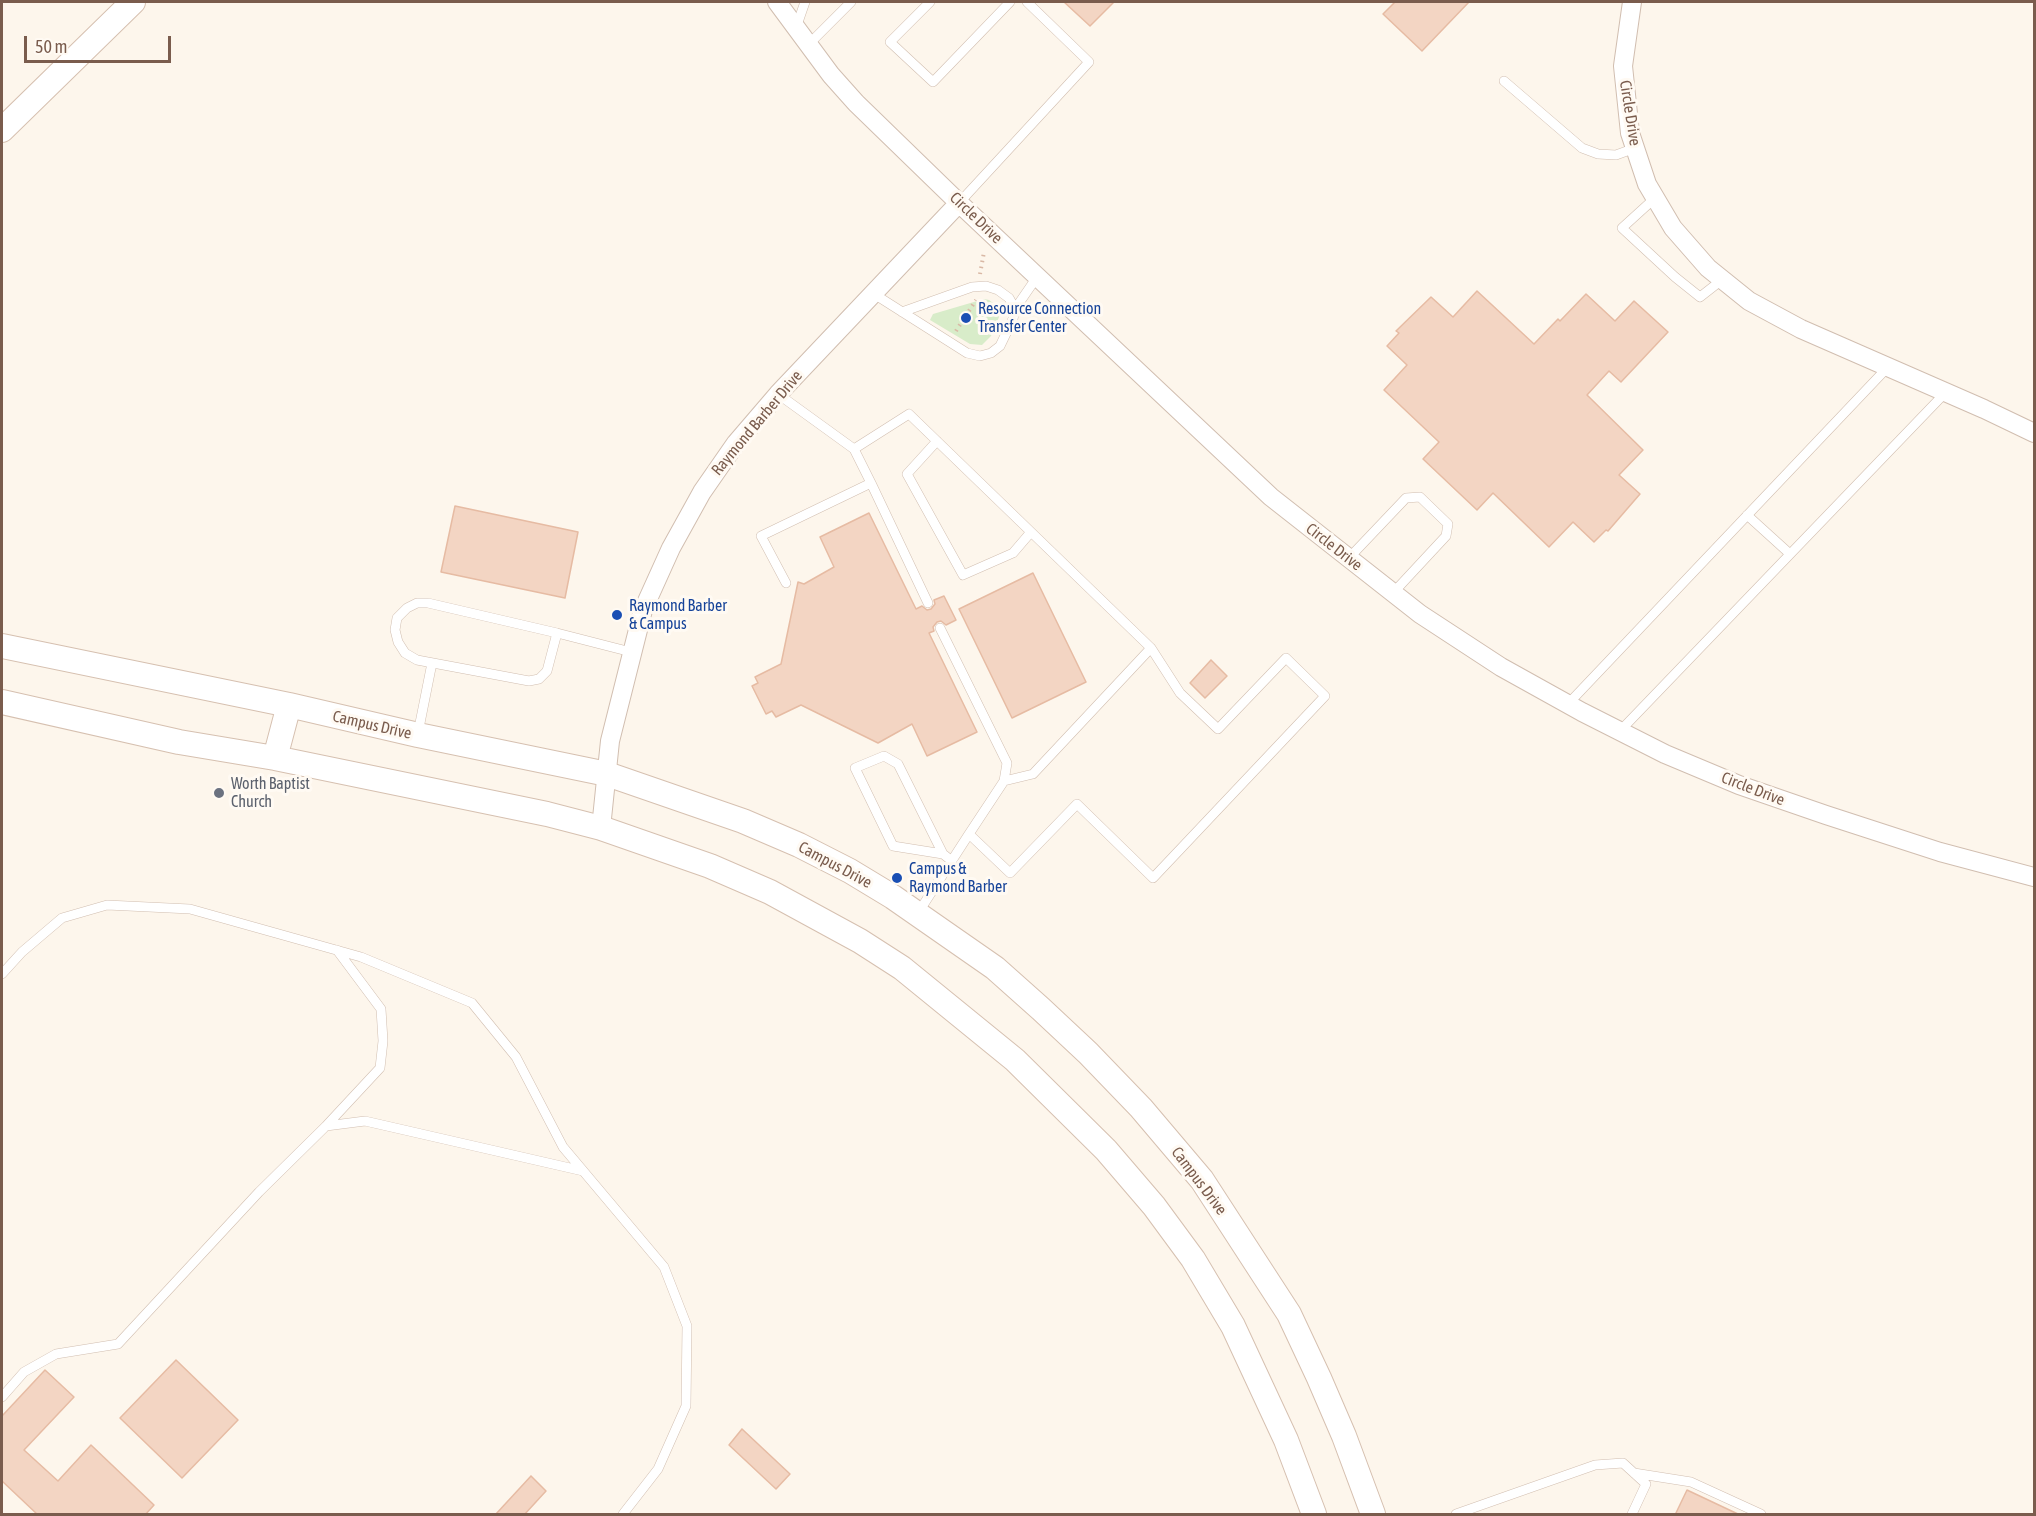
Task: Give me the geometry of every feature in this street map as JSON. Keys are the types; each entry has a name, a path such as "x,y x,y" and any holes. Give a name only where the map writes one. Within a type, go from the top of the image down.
{"main road":[{"path":"2,130 133,2"},
{"name":"Campus Drive","path":"2,646 607,774 743,820 850,871 960,942 995,968 1088,1053 1141,1108 1202,1180 1289,1314 1336,1416 1373,1515"},
{"path":"2,702 179,742 275,758 547,814 601,828 710,866 760,887 860,941 902,968 1015,1060 1106,1150 1154,1206 1193,1259 1233,1326 1286,1440 1314,1515"},
{"path":"275,758 289,705"}],"street":[{"name":"Circle Drive","path":"777,2 831,75 856,103 959,203 1270,497 1420,614 1501,667 1568,704 1676,758 1739,785 1940,852 2034,877"},
{"name":"Circle Drive","path":"1632,2 1623,66 1630,133 1647,184 1655,198 1673,228 1708,268 1749,301 1801,329 2034,433"},
{"name":"Raymond Barber Drive","path":"601,828 610,741 643,610 671,548 702,492 736,444 778,394 959,203"}],"lane":[{"path":"796,28 805,2"},
{"path":"808,45 851,2"},
{"path":"930,2 891,42 933,82 1010,2"},
{"path":"959,203 1089,62 1027,2"},
{"path":"1504,81 1582,148 1598,154 1616,155 1635,148"},
{"path":"1655,198 1622,228 1675,277 1701,297 1723,279"},
{"path":"874,294 967,353 980,356 991,353 1000,346 1013,319 1015,309 1038,277"},
{"path":"902,312 972,287 986,286 998,290 1009,298 1015,309"},
{"path":"1568,704 1888,367"},
{"path":"1620,731 1946,392"},
{"path":"778,394 854,448 928,603"},
{"path":"854,448 909,414 1151,648 1180,693 1218,729 1286,658 1325,696 1153,878 1077,804 1010,873 969,834"},
{"path":"937,441 907,474 963,575 1013,553 1031,532"},
{"path":"786,584 761,536 871,483"},
{"path":"1348,559 1406,498 1420,497 1448,524 1446,536 1393,593"},
{"path":"1747,515 1790,554"},
{"path":"557,633 547,671 538,679 529,681 417,660 405,653 394,630 398,618 407,609 417,603 428,603 557,633 631,652"},
{"path":"917,914 1004,781 1007,763 940,628"},
{"path":"1004,781 1033,774 1151,648"},
{"path":"418,735 432,663"},
{"path":"943,854 893,846 855,768 884,756 898,764 943,854 952,861"},
{"path":"2,974 22,952 62,918 107,905 190,909 362,957 472,1003 516,1057 563,1147 664,1268 687,1326 686,1406 658,1469 623,1515"},
{"path":"2,1397 24,1372 56,1354 118,1344 259,1192 327,1126 380,1068 383,1041 381,1009 337,950"},
{"path":"327,1126 365,1121 583,1171"},
{"path":"1456,1515 1595,1465 1623,1463 1646,1484 1631,1514"},
{"path":"1634,1473 1692,1482 1761,1515"}],"green space":[{"path":"984,299 997,306 999,317 991,336 982,345 970,344 930,320 933,314"}],"building":[{"path":"1064,2 1114,2 1090,26"},
{"path":"1395,2 1469,2 1422,51 1383,14"},
{"path":"1477,291 1534,344 1586,294 1615,321 1634,301 1668,332 1621,382 1609,371 1587,395 1643,450 1619,475 1640,494 1608,531 1606,530 1594,542 1573,522 1549,547 1493,493 1477,510 1423,459 1439,442 1384,390 1407,365 1387,346 1399,333 1396,331 1431,297 1453,317"},
{"path":"455,506 578,532 565,598 441,572"},
{"path":"869,513 916,609 922,606 927,610 931,609 935,604 934,600 944,596 956,620 946,625 941,621 937,622 933,627 934,631 929,633 977,732 927,756 912,724 878,743 801,705 776,717 772,711 766,714 752,686 758,683 755,677 781,664 798,582 804,584 834,567 820,537"},
{"path":"1033,573 1086,682 1012,718 959,609"},
{"path":"1211,660 1227,676 1205,698 1190,683"},
{"path":"176,1360 238,1420 182,1478 120,1418"},
{"path":"45,1370 74,1397 24,1450 58,1481 91,1445 154,1505 145,1515 38,1515 2,1481 2,1416"},
{"path":"742,1429 790,1474 776,1489 729,1445"},
{"path":"531,1476 546,1491 524,1515 495,1515"},
{"path":"1687,1490 1740,1515 1675,1515"}],"place":[{"name":"Resource Connection Transfer Center","path":"966,318"},
{"name":"Raymond Barber & Campus","path":"617,615"},
{"name":"Worth Baptist Church","path":"219,793"},
{"name":"Campus & Raymond Barber","path":"897,878"}]}
